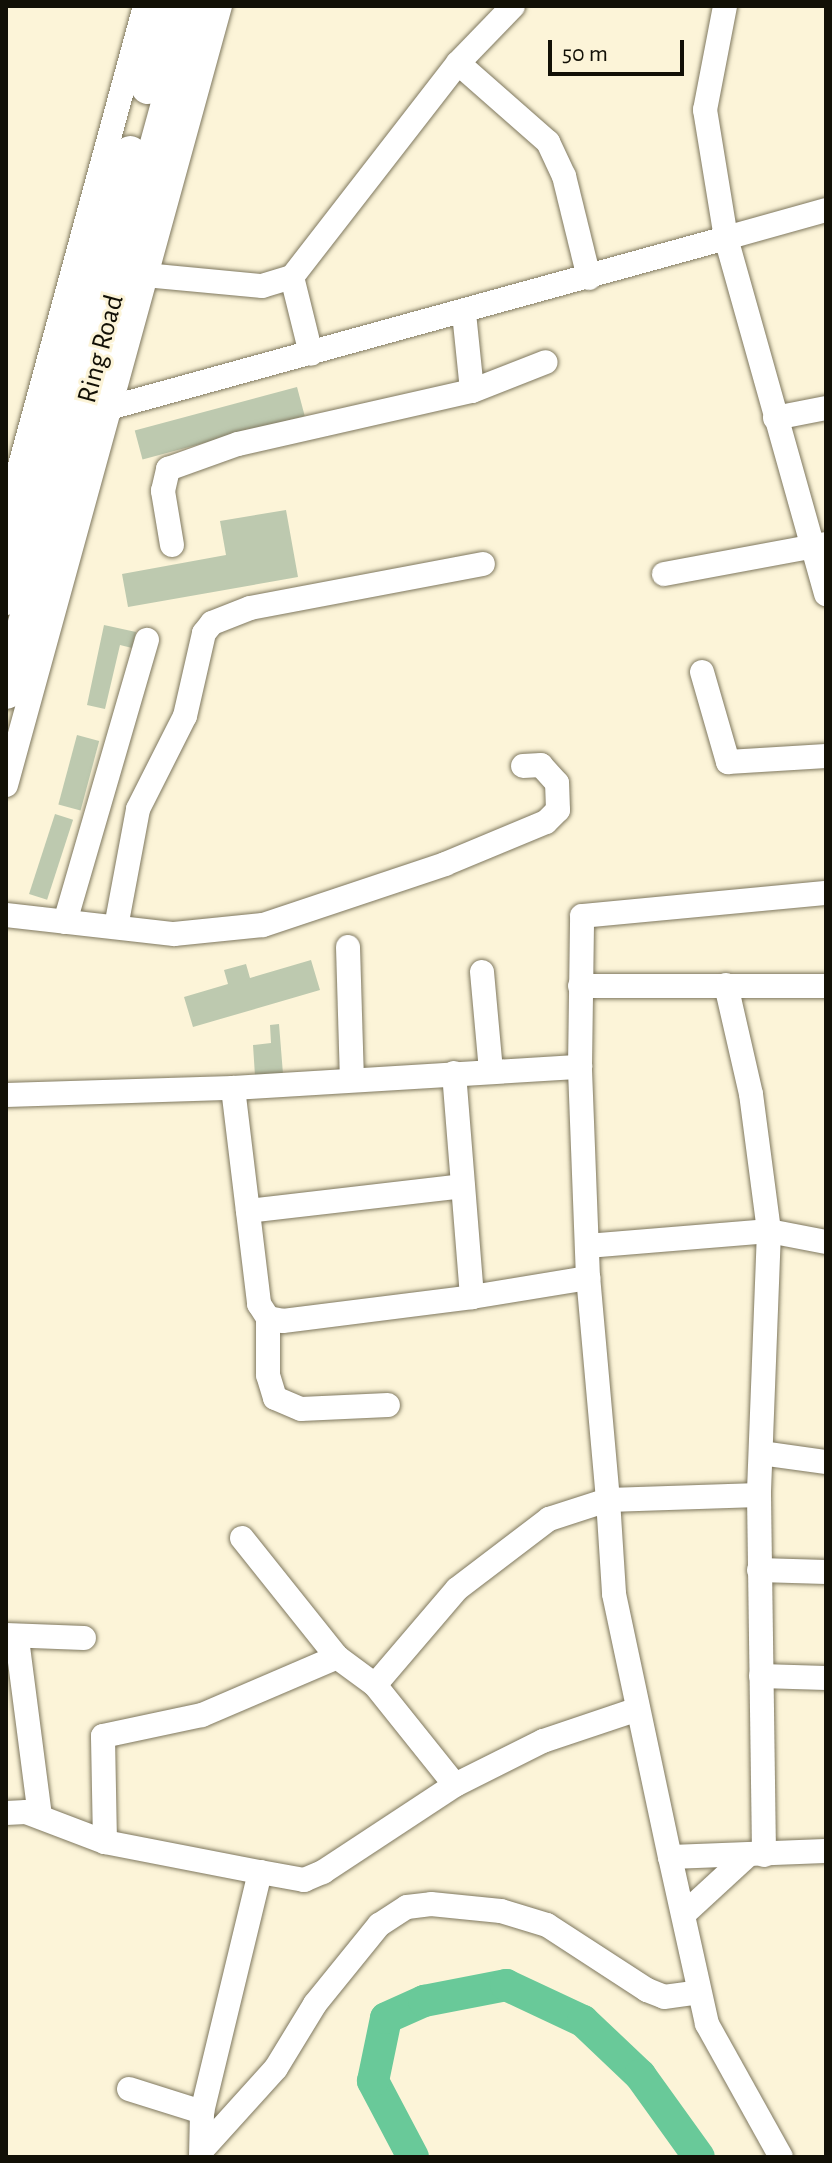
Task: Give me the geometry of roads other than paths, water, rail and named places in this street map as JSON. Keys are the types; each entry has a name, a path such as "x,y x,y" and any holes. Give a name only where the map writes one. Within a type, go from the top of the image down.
{"highway":[{"name":"Ring Road","path":"6,598 170,6"},
{"name":"Ring Road","path":"6,692 195,6"}],"street":[{"path":"6,517 14,456 145,6"},
{"path":"6,785 220,6"},
{"path":"145,275 262,286 292,277 458,63 513,6"},
{"path":"725,6 705,110 726,238 775,418 819,545 826,594"},
{"path":"458,63 548,142 564,176 589,278"},
{"path":"109,408 464,313 826,210"},
{"path":"292,277 311,354"},
{"path":"464,313 472,391"},
{"path":"172,545 163,491 168,469 238,444 472,391 546,362"},
{"path":"775,418 826,408"},
{"path":"664,574 819,545"},
{"path":"116,927 138,809 185,716 204,633 212,623 250,608 483,564"},
{"path":"65,922 147,640"},
{"path":"702,672 728,762 826,756"},
{"path":"6,915 213,934 263,925 445,864 546,822 558,810 560,797 552,772 541,765 523,766"},
{"path":"781,2157 722,2058 698,1992 684,1914 614,1594 588,1278 580,986 584,914 826,893"},
{"path":"348,947 352,1080"},
{"path":"482,972 491,1071"},
{"path":"684,1914 755,1856 761,1676 759,1495 769,1231 751,1094 726,985"},
{"path":"580,986 826,986"},
{"path":"6,1095 233,1088 580,1067"},
{"path":"454,1073 472,1297"},
{"path":"233,1088 259,1304 268,1318 268,1375 275,1398 301,1409 388,1405"},
{"path":"248,1211 463,1186"},
{"path":"587,1246 769,1231 826,1242"},
{"path":"268,1318 283,1321 472,1297 588,1278"},
{"path":"761,1453 826,1462"},
{"path":"375,1685 457,1589 549,1519 608,1500 759,1495"},
{"path":"242,1538 337,1657 375,1685 455,1785"},
{"path":"759,1570 826,1572"},
{"path":"40,1817 12,1637 84,1638"},
{"path":"105,1842 103,1736 202,1715 337,1657"},
{"path":"761,1676 826,1678"},
{"path":"6,1813 40,1817 105,1842 304,1880 323,1872 455,1785 543,1741 638,1709"},
{"path":"670,1857 826,1851"},
{"path":"201,2154 202,2112 260,1872"},
{"path":"201,2154 276,2068 315,2004 379,1925 407,1907 431,1904 512,1914 560,1932 647,1990 664,1997 698,1992"},
{"path":"129,2089 202,2112"}],"waterway":[{"path":"413,2157 373,2081 386,2018 424,2001 506,1985 583,2021 640,2075 699,2157"}]}
